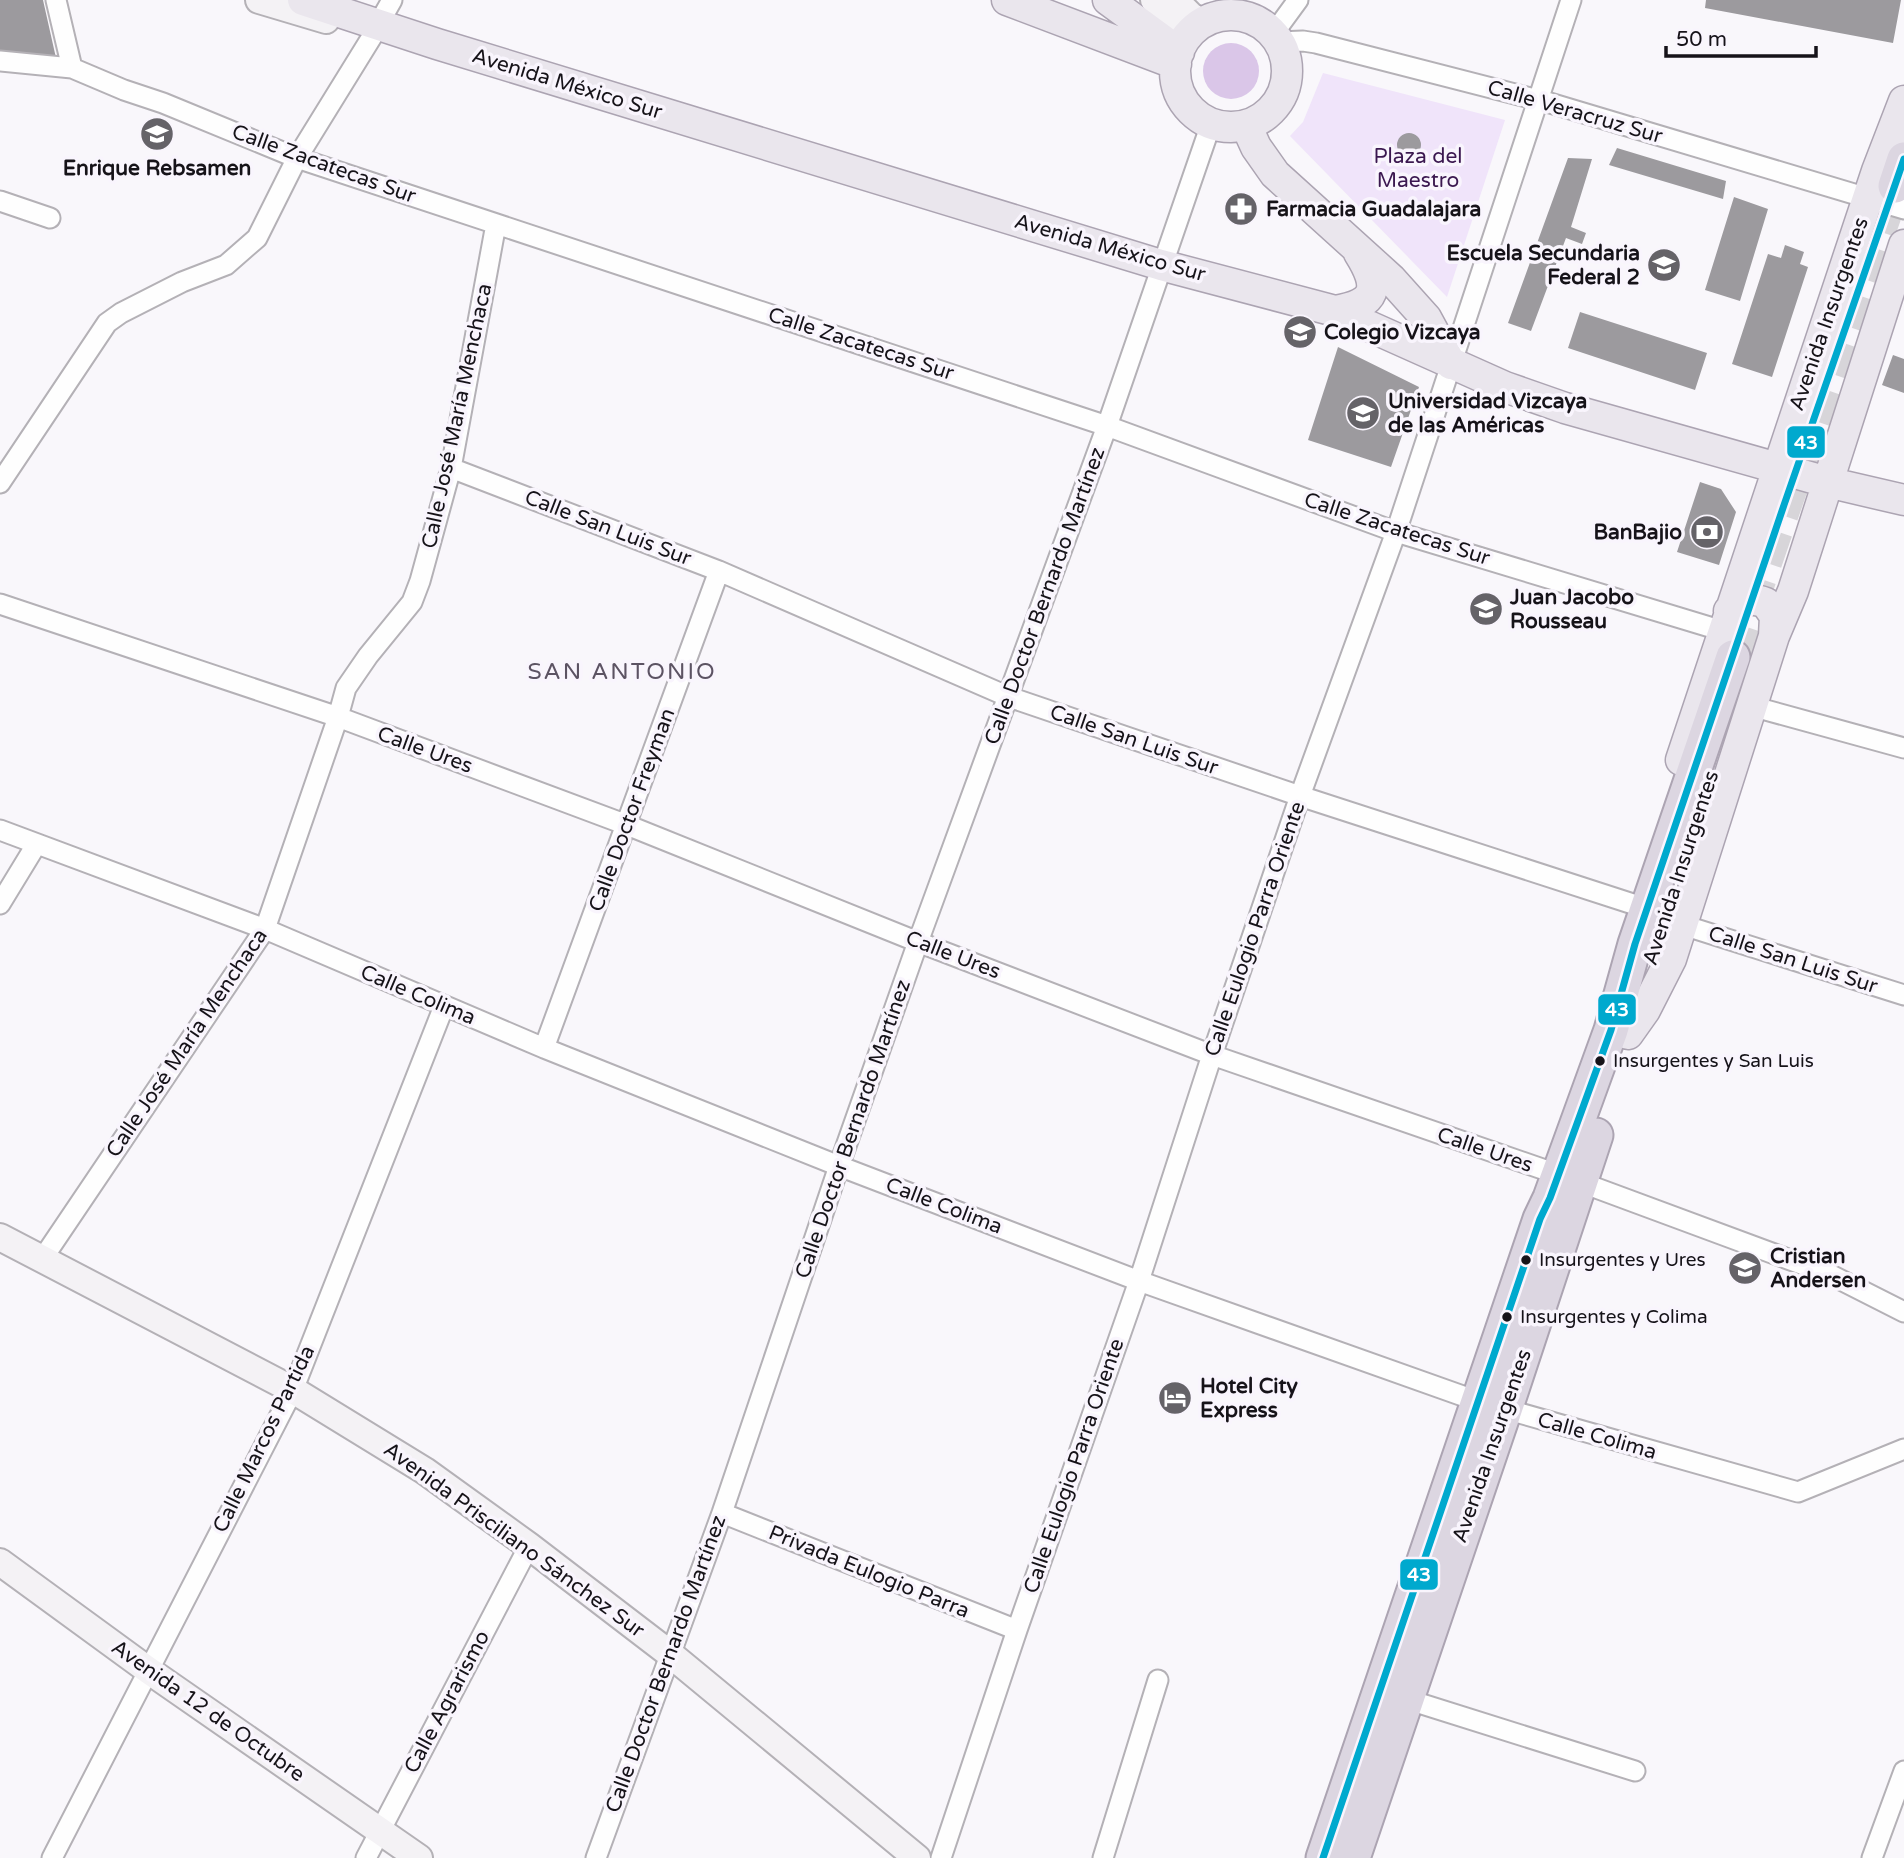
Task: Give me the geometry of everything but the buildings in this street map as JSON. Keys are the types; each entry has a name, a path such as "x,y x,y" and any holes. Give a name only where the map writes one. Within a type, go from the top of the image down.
{"highway":[{"name":"Avenida Insurgentes","path":"1323,1858 1491,1406 1619,1032 1733,640"},
{"name":"Avenida Insurgentes","path":"1353,1858 1406,1699 1491,1406"}],"main road":[{"name":"Avenida México Sur","path":"258,0 383,17"},
{"path":"303,0 437,44"},
{"name":"Avenida México Sur","path":"337,0 383,17 437,44 1161,265 1335,311 1505,387 1564,408 1827,482 1904,500"},
{"path":"1007,0 1186,44 1226,15 1244,16 1262,24 1285,54 1287,73 1283,92 1273,109 1258,121 1222,127 1211,124 1190,110 1180,95 1175,78 1186,44 1191,16 1175,0"},
{"path":"1108,0 1186,44"},
{"path":"1154,0 1186,44"},
{"name":"Avenida Insurgentes","path":"1904,101 1877,171 1893,188 1777,468 1733,640 1633,904 1615,966 1609,1008 1619,1032 1645,1010 1671,959 1751,706 1774,636 1793,591 1904,245"},
{"path":"1246,125 1256,147 1275,174 1391,279 1426,318 1451,364"},
{"path":"1335,311 1364,304 1372,290 1366,265 1353,244"},
{"path":"1733,640 1743,600 1751,598 1766,603 1775,616 1774,636"},
{"name":"Avenida Prisciliano Sánchez Sur","path":"0,1239 43,1258 293,1390 425,1471 529,1546 670,1654 917,1858"},
{"name":"Avenida 12 de Octubre","path":"0,1562 148,1671 419,1858"}],"street":[{"path":"56,0 72,68"},
{"path":"1274,37 1298,0"},
{"name":"Calle Eulogio Parra Oriente","path":"941,1858 1017,1630 1139,1281 1300,796 1396,532 1571,0"},
{"path":"0,483 107,323 182,282 226,265 257,239 298,158 383,17"},
{"name":"Calle Veracruz Sur","path":"1274,37 1316,43 1893,188"},
{"name":"Calle Zacatecas Sur","path":"0,61 72,68 298,158 1107,426 1396,532 1733,640"},
{"name":"Calle Doctor Bernardo Martínez","path":"596,1858 722,1513 839,1166 1107,426 1211,124"},
{"path":"0,201 50,218"},
{"name":"Calle José María Menchaca","path":"43,1258 265,929 346,688 412,602 430,548 450,468 496,224"},
{"name":"Calle San Luis Sur","path":"450,468 719,571 1009,697 1300,796 1633,904"},
{"name":"Calle Doctor Freyman","path":"544,1048 719,571"},
{"name":"Calle Ures","path":"0,604 338,717 627,825 918,942 1212,1055 1569,1178 1830,1275 1904,1312"},
{"path":"1751,706 1904,748"},
{"name":"Calle Colima","path":"0,830 265,929 544,1048 839,1166 1139,1281 1491,1406 1798,1492 1904,1449"},
{"path":"0,904 36,845"},
{"name":"Calle San Luis Sur","path":"1683,925 1904,995"},
{"name":"Calle Marcos Partida","path":"52,1858 293,1390 444,1006"},
{"name":"Privada Eulogio Parra","path":"722,1513 1017,1630"},
{"name":"Calle Agrarismo","path":"366,1858 529,1546"},
{"path":"1104,1858 1158,1680"},
{"path":"1406,1699 1635,1772"},
{"path":"1872,1858 1904,1771"}],"green space":[{"name":"Plaza del Maestro","path":"1323,73 1505,120 1447,297 1290,136 1303,122"}],"shaded area":[{"path":"1231,43 1246,48 1254,56 1259,71 1254,86 1246,94 1231,99 1216,94 1208,86 1203,71 1208,56 1216,48"}],"tunnel":[{"path":"1733,657 1895,186"}],"transit line":[{"name":"43","path":"1323,1858 1540,1219 1611,1030 1635,944 1904,159"}],"place":[{"name":"Enrique Rebsamen","path":"157,134"},
{"name":"Farmacia Guadalajara","path":"1241,209"},
{"name":"Escuela Secundaria Federal 2","path":"1664,265"},
{"name":"Colegio Vizcaya","path":"1300,332"},
{"name":"Universidad Vizcaya de las Américas","path":"1363,413"},
{"name":"BanBajio","path":"1707,532"},
{"name":"Juan Jacobo Rousseau","path":"1486,609"},
{"name":"Insurgentes y San Luis","path":"1600,1061"},
{"name":"Insurgentes y Ures","path":"1526,1260"},
{"name":"Cristian Andersen","path":"1745,1268"},
{"name":"Insurgentes y Colima","path":"1507,1317"},
{"name":"Hotel City Express","path":"1175,1398"}],"district":[{"name":"SAN ANTONIO","path":"622,672"}]}
